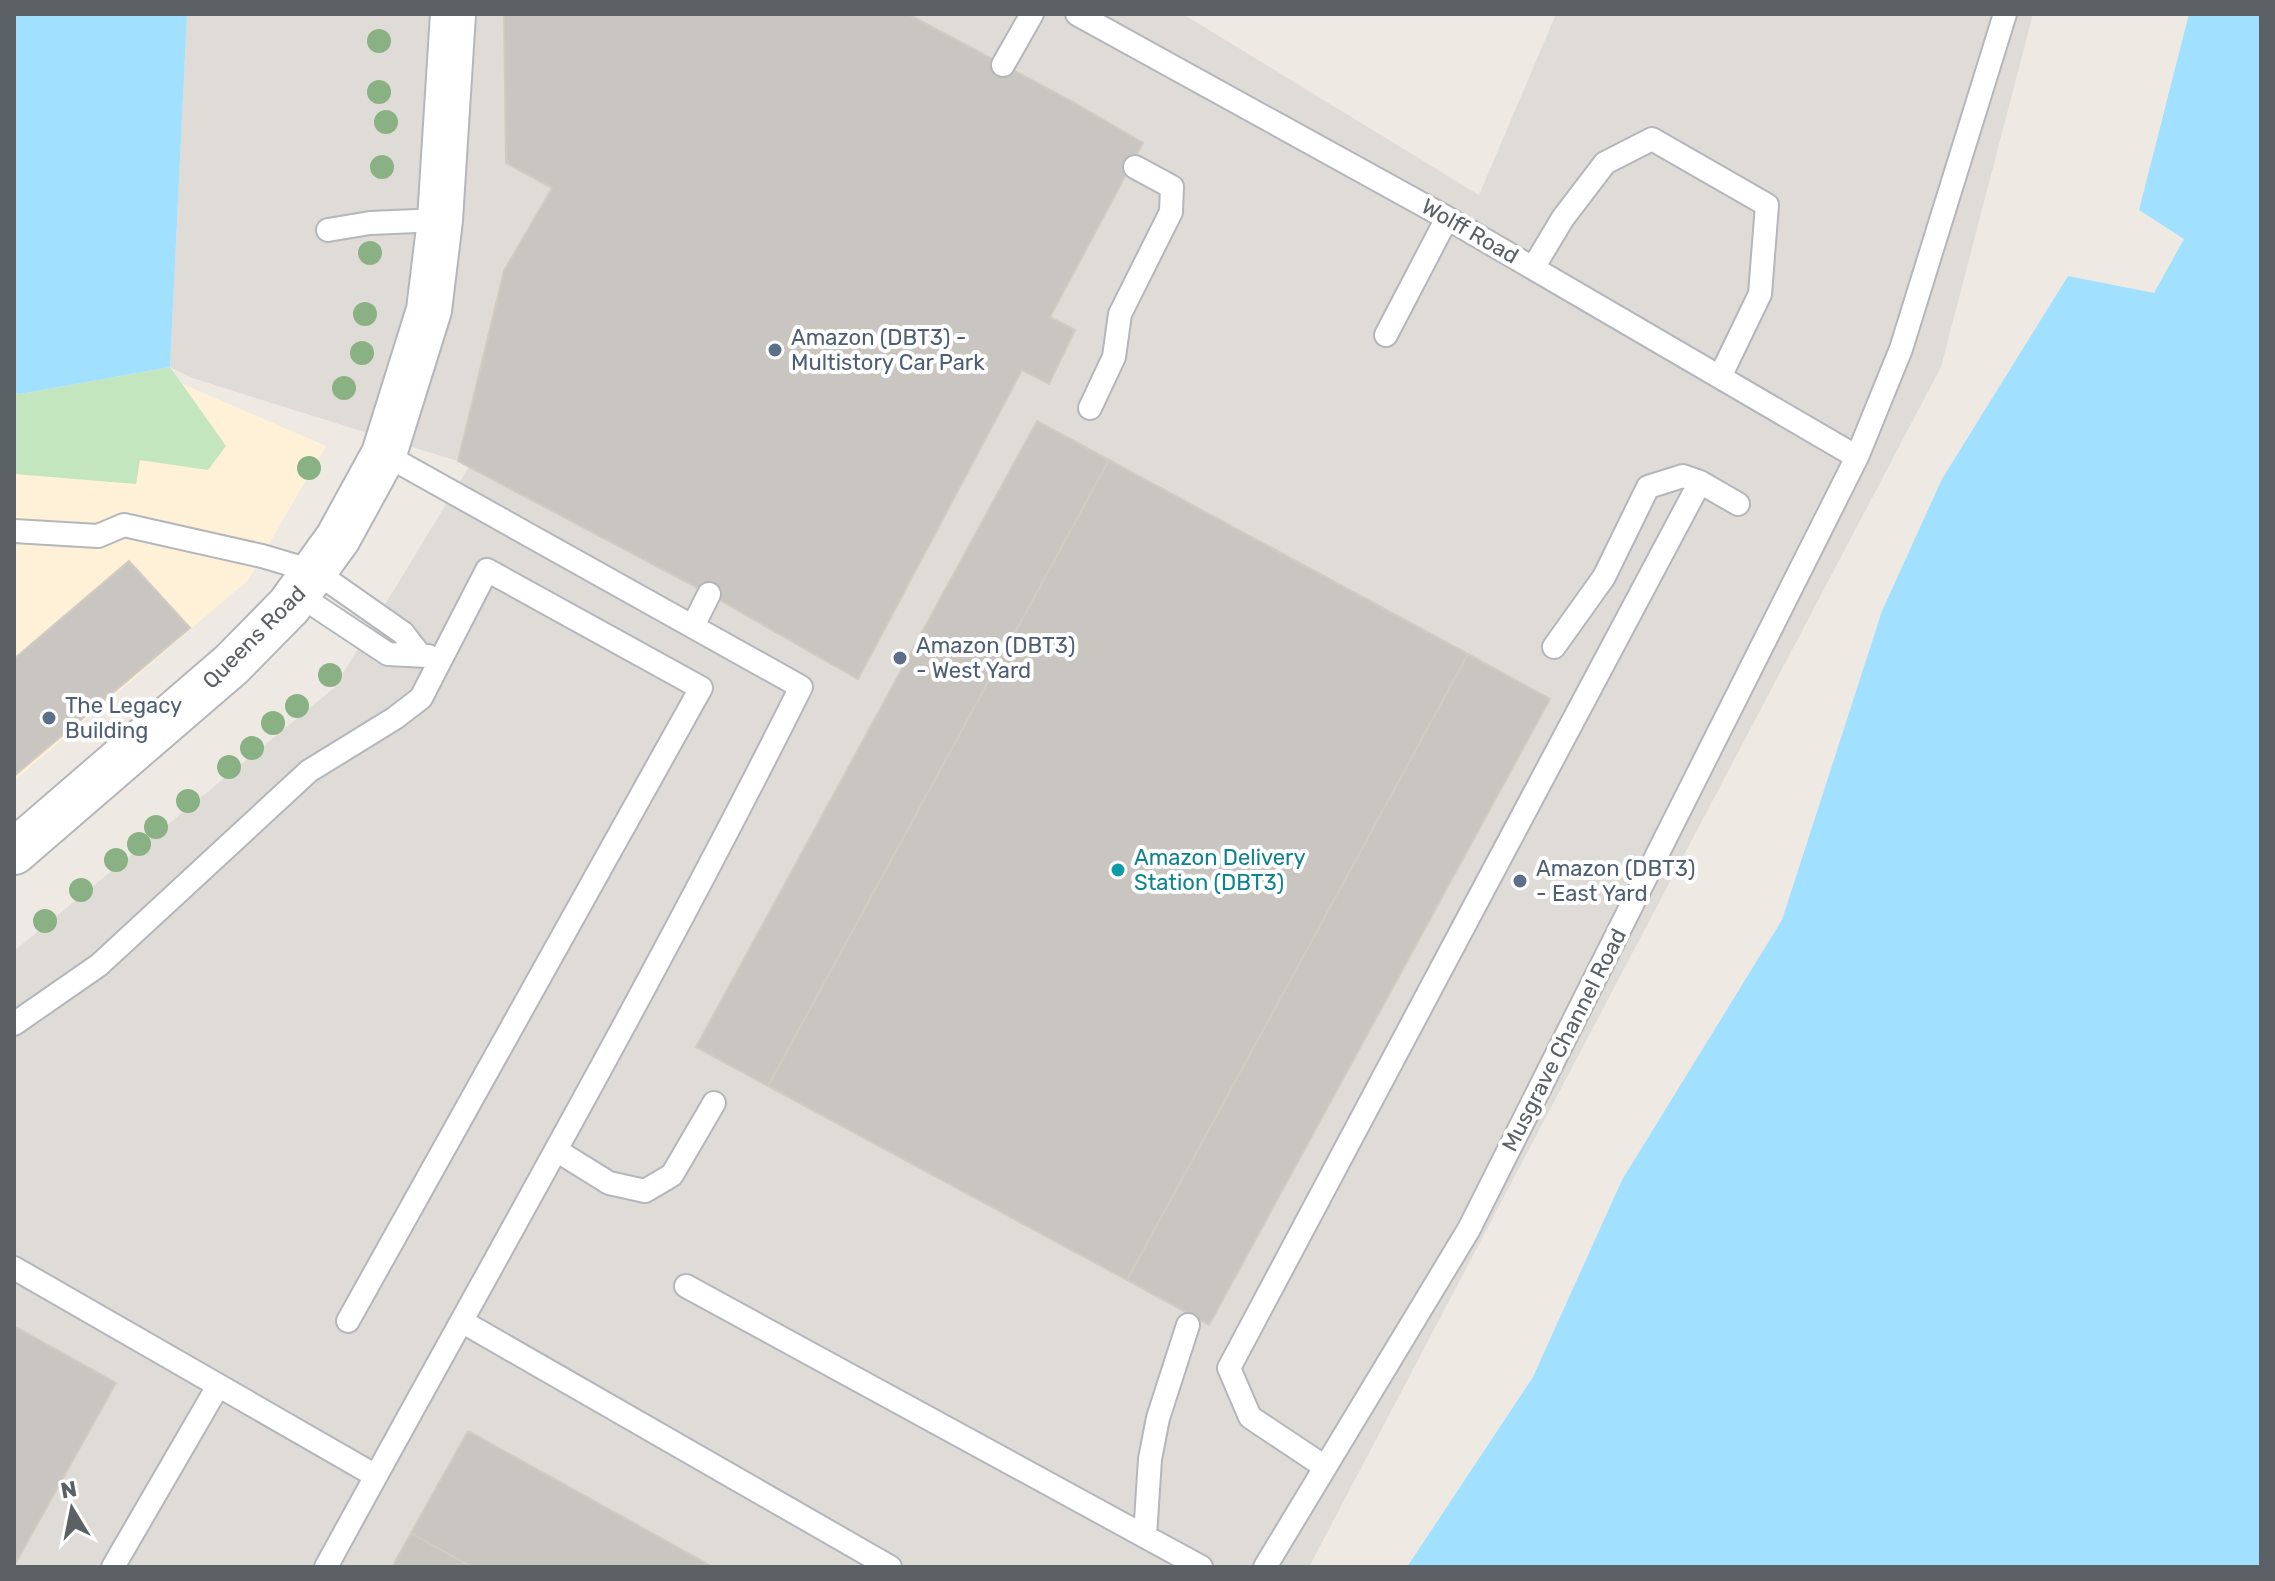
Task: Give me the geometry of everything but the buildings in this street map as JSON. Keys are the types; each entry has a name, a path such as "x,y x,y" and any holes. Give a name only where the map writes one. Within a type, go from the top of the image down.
{"street":[{"name":"Queens Road","path":"14,852 232,664 307,583 338,538 384,454 429,310 440,220 453,14"}],"lane":[{"path":"1003,65 1032,14"},
{"name":"Wolff Road","path":"1077,14 1447,218 1857,457"},
{"name":"Musgrave Channel Road","path":"1265,1567 1469,1229 1857,457 1901,349 2005,14"},
{"path":"1533,268 1563,218 1605,163 1652,139 1767,205 1760,294 1720,377"},
{"path":"1090,408 1114,357 1120,314 1171,212 1172,187 1135,167"},
{"path":"1386,335 1447,218"},
{"path":"328,230 370,223 440,220"},
{"path":"326,1567 463,1322 732,825 801,687 384,454"},
{"path":"1554,647 1604,577 1648,487 1683,476 1738,504"},
{"path":"1325,1467 1250,1417 1229,1368 1689,508 1700,482"},
{"path":"14,531 98,536 124,525 262,556 403,633 430,657"},
{"path":"14,1024 99,965 309,771 395,718 421,698 430,657 487,570 701,688 348,1321"},
{"path":"693,626 709,594"},
{"path":"556,1150 609,1183 645,1191 672,1175 714,1103"},
{"path":"14,1268 376,1476"},
{"path":"686,1286 1201,1567"},
{"path":"463,1322 890,1567"},
{"path":"1145,1536 1150,1459 1158,1418 1188,1325"},
{"path":"113,1567 218,1386"}],"shaded area":[{"path":"187,14 1183,14 1479,195 1556,14 2033,14 1941,367 1309,1567 14,1567 14,951 334,688 470,465 192,378 170,367"},
{"path":"169,378 326,446 248,580 14,781 14,410"}],"green space":[{"path":"170,367 226,446 208,470 140,460 136,484 14,474 14,393"}],"water":[{"path":"14,14 187,14 170,367 14,393"},
{"path":"2189,14 2261,14 2261,1567 1407,1567 1533,1377 1622,1180 1782,920 1882,611 1942,479 2068,276 2154,293 2184,239 2139,210"}],"place":[{"name":"Amazon (DBT3) - Multistory Car Park","path":"775,350"},
{"name":"Amazon (DBT3) - West Yard","path":"900,658"},
{"name":"The Legacy Building","path":"49,718"},
{"name":"Amazon Delivery Station (DBT3)","path":"1118,870"},
{"name":"Amazon (DBT3) - East Yard","path":"1520,881"}]}
